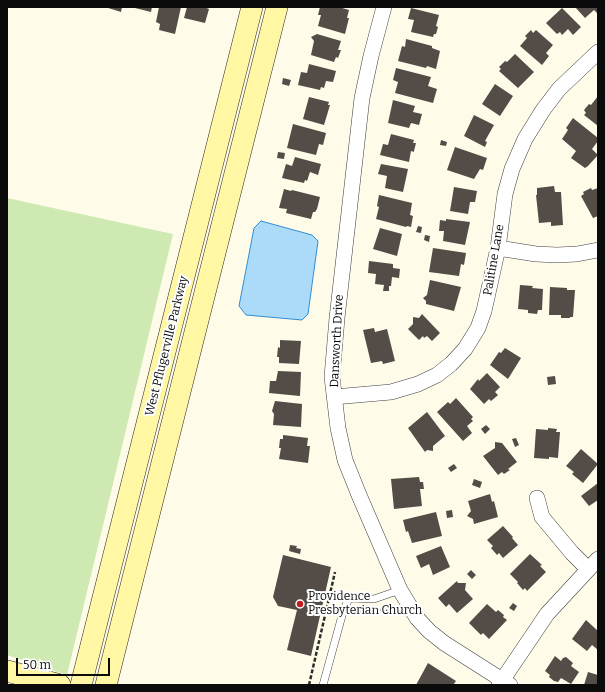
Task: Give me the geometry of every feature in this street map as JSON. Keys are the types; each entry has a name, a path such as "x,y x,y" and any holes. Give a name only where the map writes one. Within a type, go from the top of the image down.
{"main road":[{"name":"West Pflugerville Parkway","path":"81,685 252,7"},
{"name":"West Pflugerville Parkway","path":"106,685 277,7"},
{"path":"187,264 210,270"},
{"path":"7,671 60,685"}],"street":[{"name":"Dansworth Drive","path":"384,7 362,98 356,141 332,376 338,428 345,460 400,590 417,618 429,631 444,643 504,683"},
{"name":"Palitine Lane","path":"334,397 391,392 405,389 437,375 451,364 465,349 478,328 484,311 498,248 505,194 512,169 525,139 543,110 559,89 598,52"},
{"path":"498,248 557,256 598,250"},
{"path":"504,683 547,614 593,564 572,553 542,517 537,498"}],"lane":[{"path":"323,685 343,612 349,598 374,599 400,590"}],"path":[{"path":"309,685 335,572"},
{"path":"357,612 362,609 370,608 400,614"}],"green space":[{"path":"7,198 173,234 67,675 7,655"}],"water":[{"path":"261,221 312,235 318,241 308,314 302,320 246,315 239,306 254,228"}],"building":[{"path":"105,7 122,7 121,12"},
{"path":"131,7 152,7 151,12"},
{"path":"159,7 181,7 175,34 159,30 160,24 156,22"},
{"path":"187,7 204,7 209,9 205,23 184,18"},
{"path":"320,7 339,7 349,10 347,18 349,18 345,34 318,26 321,15 318,15"},
{"path":"575,7 598,7 598,12 597,13 594,10 585,18"},
{"path":"411,8 439,15 436,26 438,27 436,34 434,34 433,37 411,32 414,20 408,19"},
{"path":"562,8 581,27 573,35 568,29 562,35 560,32 557,34 546,23"},
{"path":"531,30 533,33 536,30 553,45 546,53 549,56 542,65 520,46 527,38 525,36"},
{"path":"317,34 341,41 338,50 341,50 338,58 336,57 334,62 311,55 314,41 311,37"},
{"path":"406,39 432,46 432,48 440,51 436,69 398,61 402,46 405,47"},
{"path":"515,54 534,72 518,88 499,71 501,69 499,67"},
{"path":"309,64 336,71 333,82 326,81 324,88 321,87 320,90 298,85 301,72 307,73"},
{"path":"396,68 431,77 428,86 437,89 433,103 395,93 398,82 393,80"},
{"path":"283,78 291,80 289,86 282,84"},
{"path":"495,84 513,96 500,116 482,104"},
{"path":"598,96 598,126 584,115 586,113 584,110 589,104 591,105"},
{"path":"309,97 329,102 328,105 330,105 324,125 303,119"},
{"path":"393,100 415,106 413,112 422,114 419,125 411,123 409,128 388,123"},
{"path":"474,115 494,125 485,141 487,142 485,147 464,136"},
{"path":"573,118 598,138 598,141 592,149 598,155 585,168 571,158 576,151 562,139 568,130 566,128"},
{"path":"293,124 326,133 323,145 319,144 316,155 287,148"},
{"path":"391,134 414,140 413,143 416,143 414,152 411,151 409,162 380,155 383,144 388,145"},
{"path":"441,140 447,142 446,146 440,145"},
{"path":"455,147 487,158 483,170 480,169 474,179 447,170"},
{"path":"278,152 285,153 284,159 277,158"},
{"path":"295,157 321,164 318,175 310,172 307,181 305,180 304,183 282,178 286,164 292,166"},
{"path":"381,164 408,169 403,192 385,188 387,176 378,174"},
{"path":"554,186 555,192 561,192 563,225 551,226 551,222 539,223 536,195 537,188"},
{"path":"454,187 477,191 475,202 470,202 468,214 450,211"},
{"path":"591,188 592,190 598,188 598,216 593,218 581,196 584,194 583,192"},
{"path":"284,189 320,197 317,209 313,212 311,219 286,213 287,209 279,208"},
{"path":"379,195 412,203 410,215 413,216 411,227 376,219 379,207 377,206"},
{"path":"446,219 470,222 465,245 443,241 444,231 439,231 440,220 446,221"},
{"path":"418,226 422,227 421,233 416,232"},
{"path":"380,228 402,234 397,256 373,249"},
{"path":"425,235 430,236 429,242 424,240"},
{"path":"433,248 466,253 464,265 461,264 459,276 429,272"},
{"path":"369,261 393,264 393,268 400,269 399,278 392,277 389,291 383,291 384,285 375,284 376,274 368,273"},
{"path":"430,280 461,287 454,311 426,304 426,301 423,298 427,295"},
{"path":"520,285 533,286 532,288 543,289 542,310 538,310 537,314 528,313 528,310 518,309"},
{"path":"550,287 575,290 573,317 561,318 561,315 549,315"},
{"path":"422,314 440,333 432,341 427,336 424,338 423,336 419,340 408,329 413,324 413,317 419,318"},
{"path":"374,328 375,332 387,329 395,361 383,364 382,361 371,363 363,330"},
{"path":"280,340 301,341 299,364 279,363 279,357 277,357 278,347 280,348"},
{"path":"505,348 521,358 508,379 490,365 499,352 501,353"},
{"path":"278,371 301,372 300,396 269,393 270,381 276,381"},
{"path":"487,373 500,387 495,392 498,395 491,401 489,399 484,404 470,389 478,379 479,381"},
{"path":"555,376 556,384 548,385 547,377"},
{"path":"456,398 473,417 471,419 473,421 467,426 472,433 463,441 437,412 448,402 450,404"},
{"path":"275,401 302,404 301,427 273,425 274,414 272,411"},
{"path":"427,412 445,436 433,446 433,451 427,450 425,452 408,428"},
{"path":"486,425 490,429 485,434 481,429"},
{"path":"548,428 557,429 556,432 560,432 558,458 534,458 536,429 548,430"},
{"path":"283,435 308,438 307,446 310,446 308,463 279,459 281,448 279,448 280,439 283,439"},
{"path":"516,438 519,445 515,447 512,439"},
{"path":"495,442 502,443 517,462 504,474 502,472 498,475 483,456 495,448"},
{"path":"581,449 598,464 583,483 572,474 574,472 566,466"},
{"path":"454,464 457,468 451,472 448,468"},
{"path":"419,477 420,482 423,482 424,489 420,489 422,506 394,509 391,479"},
{"path":"474,479 482,482 480,488 472,485"},
{"path":"598,483 598,500 589,506 581,496"},
{"path":"490,494 492,502 494,501 498,517 474,524 473,519 467,516 471,511 468,501"},
{"path":"452,510 453,517 447,518 446,511"},
{"path":"436,512 442,536 412,543 408,531 406,532 403,520"},
{"path":"503,526 518,545 503,558 499,553 497,555 491,548 493,546 487,540"},
{"path":"290,545 297,546 296,548 301,549 300,554 289,551"},
{"path":"441,546 450,567 433,575 429,564 421,568 416,556"},
{"path":"530,554 542,565 540,566 546,572 527,591 525,588 523,590 510,574"},
{"name":"Providence Presbyterian Church","path":"283,555 331,567 311,656 287,650 297,610 278,606 273,597"},
{"path":"471,570 476,575 472,579 467,574"},
{"path":"457,581 458,583 466,583 465,590 473,599 457,613 449,604 446,607 438,598"},
{"path":"513,603 517,606 514,611 509,608"},
{"path":"487,604 496,612 498,610 507,620 489,639 483,633 481,635 469,623"},
{"path":"586,620 598,631 598,650 592,645 587,651 572,639"},
{"path":"555,656 561,661 566,657 573,663 571,666 579,672 571,684 561,678 558,682 554,681 545,671"},
{"path":"428,663 456,681 453,685 416,685"},
{"path":"588,672 598,675 598,685 584,685"}],"place":[{"name":"Providence Presbyterian Church","path":"300,604"}]}
